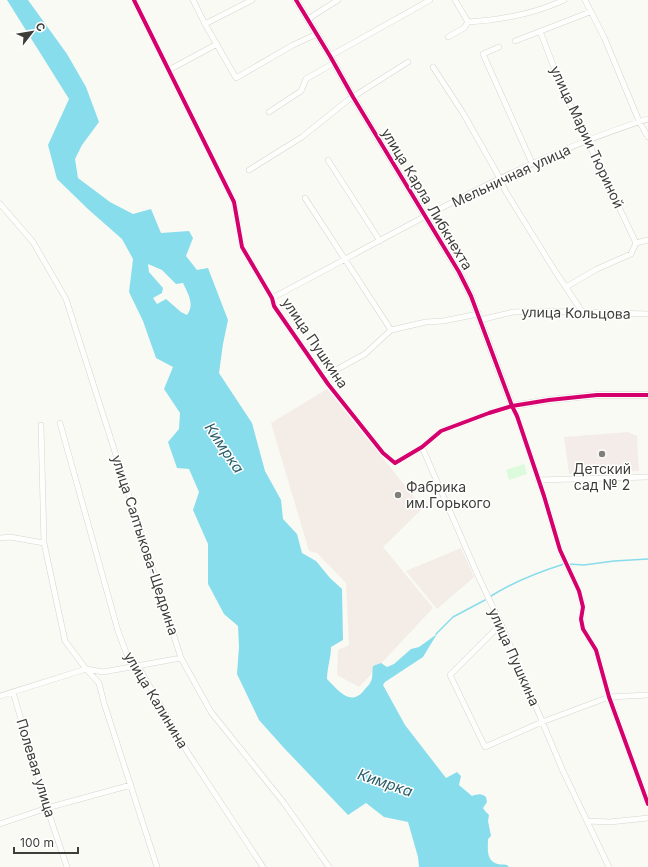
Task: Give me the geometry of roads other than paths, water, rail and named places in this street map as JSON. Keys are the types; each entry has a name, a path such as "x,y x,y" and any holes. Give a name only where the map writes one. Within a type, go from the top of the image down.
{"street":[{"name":"улица Пушкина","path":"134,0 234,202 242,247 272,298 274,306 323,376 383,453 395,463 422,447 478,578 501,624 563,771 609,867"},
{"path":"194,0 205,24 236,78 243,76 293,45 317,34"},
{"path":"205,24 252,0"},
{"name":"улица Карла Либкнехта","path":"296,0 459,272 478,314 517,416 565,564 579,591 583,607 581,619 583,629 596,650 609,696 648,804"},
{"path":"308,19 338,0"},
{"path":"330,56 430,0"},
{"path":"455,0 468,22"},
{"path":"468,22 495,20 539,10 564,0"},
{"path":"585,0 604,37 639,121 648,136"},
{"path":"515,41 590,12"},
{"path":"448,37 464,28 468,22"},
{"name":"улица Марии Тюриной","path":"540,31 560,83 636,243"},
{"path":"169,70 217,44"},
{"path":"499,47 483,54 532,163"},
{"path":"249,170 302,136 353,97 408,62"},
{"path":"269,112 301,91 306,79 334,63"},
{"path":"433,67 463,113 500,178 506,192 583,313"},
{"name":"Мельничная улица","path":"272,298 500,178 532,163 587,141 648,119"},
{"path":"328,160 380,241"},
{"path":"305,198 391,330"},
{"name":"улица Салтыкова-Щедрина","path":"0,204 32,242 66,299 181,658 211,712 284,803 328,867"},
{"path":"566,287 597,269 631,254 636,243 648,240"},
{"name":"улица Кольцова","path":"480,320 512,312 537,311 648,314"},
{"path":"323,376 365,354 391,330 426,322 443,321 478,314"},
{"path":"422,447 441,431 512,406 597,395 648,395"},
{"name":"улица Калинина","path":"60,423 118,631 127,655 138,666 188,753 263,867"},
{"path":"41,425 44,543 65,641 86,669 99,683 156,867"},
{"path":"538,480 648,477"},
{"path":"0,538 10,537 44,543"},
{"path":"501,624 450,675 485,747 542,722 609,696 648,695"},
{"path":"0,696 86,669 103,672 181,658"},
{"name":"Полевая улица","path":"13,692 47,808 67,867"},
{"path":"0,824 47,808 131,785"},
{"path":"587,821 610,822 648,818"}],"water":[{"name":"Кимрка","path":"7,0 28,0 67,54 86,87 99,122 82,145 75,159 78,178 110,202 133,214 151,209 161,233 189,231 193,238 186,256 197,270 208,268 228,320 219,373 252,423 265,471 281,500 283,519 297,534 302,553 316,561 330,578 342,589 343,640 331,647 327,679 345,696 355,697 360,695 370,683 373,666 381,663 387,667 394,664 411,649 419,647 437,634 423,657 385,682 383,685 405,725 446,778 457,772 461,776 459,785 472,796 479,794 486,797 487,802 483,808 489,815 488,821 491,836 488,839 489,856 495,863 507,865 509,867 419,867 418,857 408,822 384,817 366,803 348,815 259,720 237,674 239,647 238,626 224,614 208,584 208,544 193,510 199,492 189,469 177,468 168,442 179,429 180,413 164,389 173,367 156,358 143,321 129,292 133,259 122,239 57,179 48,145 69,99","holes":["148,264 162,270 176,284 183,283 191,303 187,315 181,312 166,299 157,304 153,298 162,293 163,288 149,272"]}],"waterway":[{"path":"568,564 584,565 648,559"},
{"path":"491,596 526,578 564,564"},
{"path":"436,634 453,617 485,600"}],"place":[{"name":"Детский сад № 2","path":"602,454"},
{"name":"Фабрика им.Горького","path":"398,495"}]}
